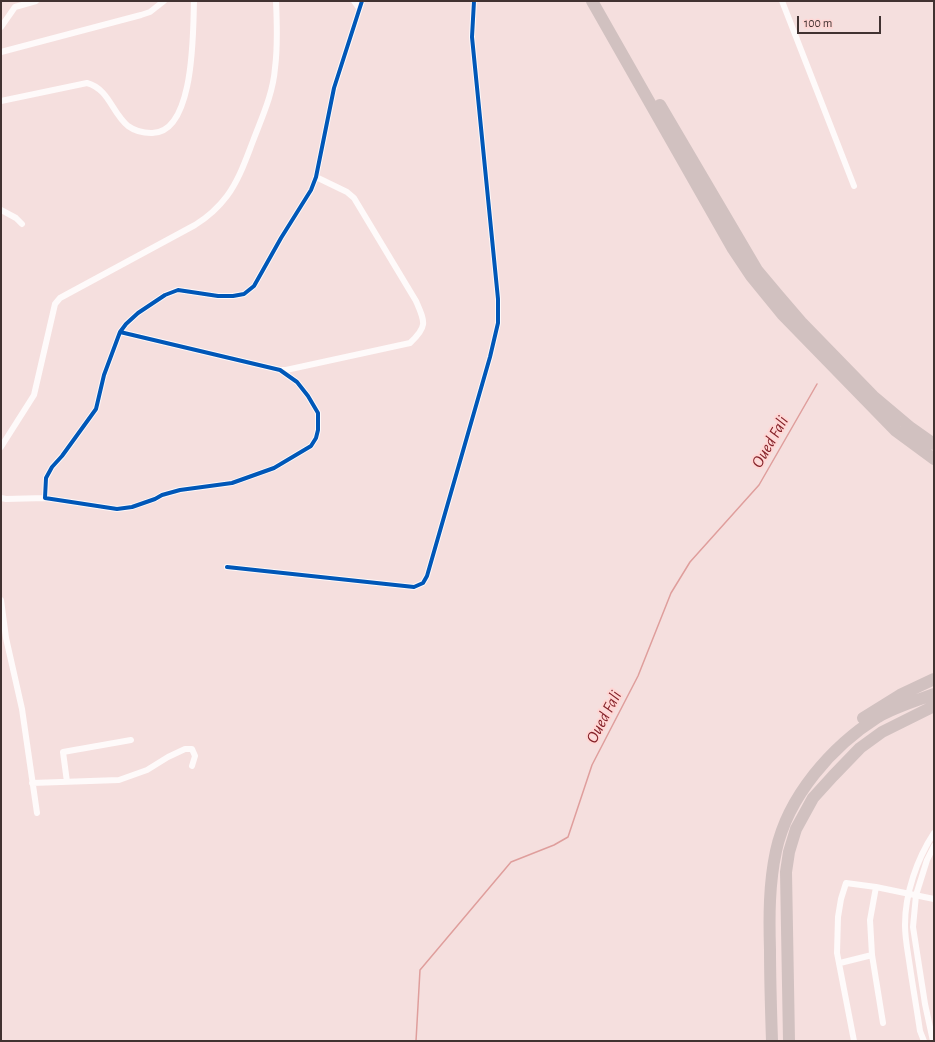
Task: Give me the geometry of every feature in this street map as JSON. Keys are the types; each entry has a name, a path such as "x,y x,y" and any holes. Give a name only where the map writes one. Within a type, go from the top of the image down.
{"highway":[{"path":"592,1 733,249 751,276 782,314 865,401 896,431 934,459"},
{"path":"601,1 757,270 801,322 873,396 891,412 934,444"},
{"path":"891,412 902,425 934,449"},
{"path":"772,1041 769,910 774,866 782,831 817,763 838,739 855,724 876,709 900,695 934,679"},
{"path":"808,782 836,750 863,728 879,717 934,694"},
{"path":"789,1041 786,872 789,852 796,829 813,798 860,748 882,732 934,706"}],"street":[{"path":"1,27 15,7 36,1"},
{"path":"1,52 141,15 150,12 164,1"},
{"path":"1,100 87,83 98,88 128,126 143,133 161,132 168,127 175,117 183,101 188,85 192,56 194,1"},
{"path":"1,447 34,395 55,304 60,298 196,225 210,216 227,195 247,156 271,96 277,40 276,1"},
{"path":"354,1 359,8"},
{"path":"45,498 46,478 52,467 62,456 96,409 104,376 120,332 126,324 138,313 166,295 178,290 232,296 244,294 254,286 281,238 311,190 316,177 334,88 362,1"},
{"path":"227,566 414,587 423,583 427,576 483,382 498,323 498,298 472,37 474,1"},
{"path":"782,1 854,186"},
{"path":"120,332 280,370 286,370 410,343 421,333 424,319 416,301 354,198 347,192 316,177"},
{"path":"1,210 16,218 22,224"},
{"path":"1,498 45,498 117,509 132,507 162,495 180,490 232,483 274,468 311,446 316,438 318,430 318,413 308,396 297,382 280,370"},
{"path":"1,600 4,638 22,709 37,813"},
{"path":"67,782 63,752 131,740"},
{"path":"32,783 119,780 147,770 168,757 185,749 192,749 195,756 192,766"},
{"path":"924,1041 920,1031 905,926 909,894 921,856 934,833"},
{"path":"933,1041 913,927 916,896 927,860 934,846"},
{"path":"854,1041 837,953 838,917 841,899 846,883 876,887 934,899"},
{"path":"876,887 870,920 872,955 883,1023"},
{"path":"840,963 872,955"},
{"path":"920,1031 932,1029"}],"waterway":[{"name":"Oued Fali","path":"416,1041 420,970 511,862 554,845 568,837 592,765 638,676 671,593 690,562 759,485 817,384"}],"cycle path":[{"path":"120,332 280,370 297,382 308,396 318,413 318,430 316,438 311,446 274,468 232,483 180,490 162,495 132,507 117,509 45,498 46,478 52,467 62,456 96,409 104,375 120,332 126,324 138,313 165,295 178,290 218,296 233,296 244,294 254,286 281,238 311,190 316,177 334,88 362,1"},
{"path":"227,567 414,587 423,583 427,576 490,357 498,323 498,299 472,37 474,1"}]}
